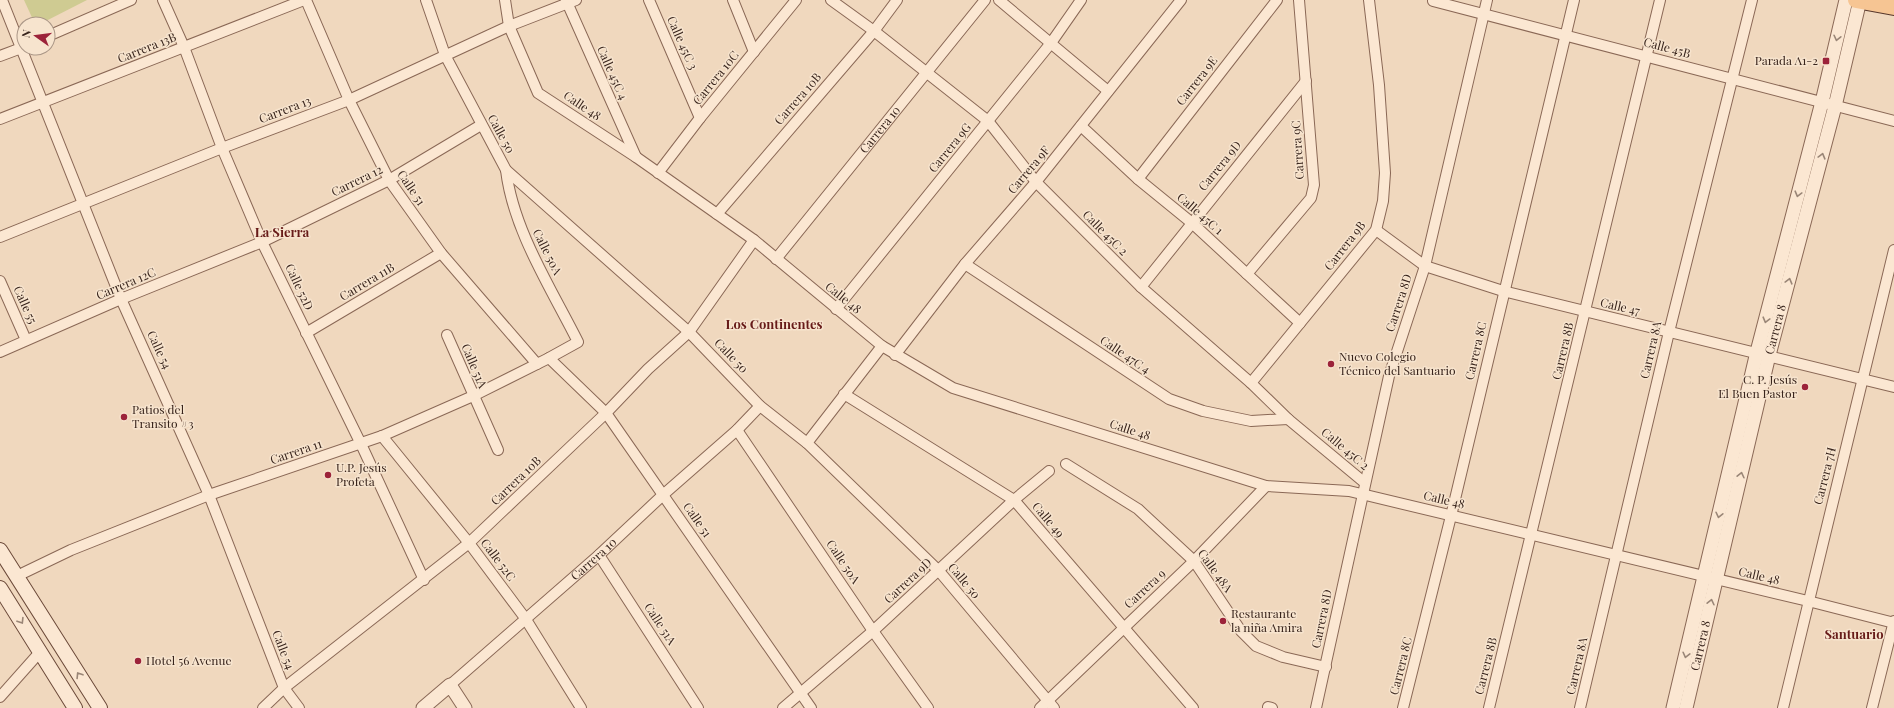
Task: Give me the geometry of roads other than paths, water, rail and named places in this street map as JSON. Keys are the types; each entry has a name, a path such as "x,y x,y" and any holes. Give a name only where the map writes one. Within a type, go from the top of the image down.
{"main road":[{"path":"1855,0 1894,7"},
{"path":"0,550 100,708"},
{"path":"0,588 75,708"}],"street":[{"name":"Calle 54","path":"2,0 16,31"},
{"path":"56,33 131,0"},
{"name":"Calle 52D","path":"163,0 184,47 222,148 262,242 361,444 424,580"},
{"name":"Carrera 13B","path":"0,119 305,0"},
{"name":"Calle 51","path":"305,0 349,100 388,180 441,253 537,364"},
{"name":"Calle 50","path":"426,0 445,55 506,170 689,332 760,406 807,443 939,570 1048,706"},
{"name":"Calle 48","path":"505,0 509,26 538,93 636,157 754,240 882,346 953,388 1266,486 1349,491 1894,622"},
{"name":"Calle 45C 3","path":"649,0 700,118"},
{"path":"732,0 754,52"},
{"name":"Carrera 10C","path":"658,173 700,118 796,0"},
{"name":"Calle 45C 2","path":"831,0 874,31 988,121 1036,182 1142,287 1251,383 1288,419 1365,482"},
{"name":"Carrera 10B","path":"717,214 874,31 896,0"},
{"name":"Carrera 10","path":"776,259 985,0"},
{"path":"999,0 1108,91"},
{"name":"Carrera 9G","path":"836,309 1051,43 1081,0"},
{"name":"Carrera 9F","path":"896,355 965,264 1036,182 1181,0"},
{"name":"Carrera 9E","path":"1138,179 1277,0"},
{"name":"Carrera 9C","path":"1248,274 1310,198 1314,185 1299,0"},
{"name":"Carrera 9B","path":"1251,383 1376,230 1383,201 1385,173 1379,85 1369,0"},
{"name":"Carrera 8D","path":"1316,708 1389,376 1425,266 1487,0"},
{"name":"Carrera 8C","path":"1404,708 1574,0"},
{"name":"Carrera 8B","path":"1489,708 1660,0"},
{"name":"Carrera 8A","path":"1580,708 1669,332 1752,0"},
{"name":"Carrera 8","path":"1673,708 1710,578 1763,354 1855,0"},
{"name":"Carrera 13","path":"0,237 222,148 349,100 509,26 569,1"},
{"name":"Calle 45C 4","path":"569,1 636,157"},
{"name":"Calle 45B","path":"1433,1 1894,121"},
{"path":"0,56 16,50"},
{"name":"Calle 54","path":"26,56 43,103 121,300 209,495 284,688 298,708"},
{"name":"Carrera 9D","path":"1142,287 1306,81"},
{"name":"Carrera 12","path":"262,242 388,180 481,124"},
{"name":"Calle 45C 1","path":"1081,126 1138,179 1192,223 1300,323"},
{"name":"Calle 50A","path":"506,170 509,193 520,226 578,342"},
{"name":"Calle 47","path":"1376,230 1425,266 1503,291 1863,378 1894,387"},
{"name":"Carrera 10B","path":"263,708 284,688 424,580 469,543 606,413 648,369 689,332 754,240"},
{"name":"Carrera 12C","path":"0,352 262,242"},
{"name":"Carrera 7H","path":"1782,708 1894,250"},
{"name":"Carrera 11B","path":"306,333 441,253"},
{"name":"Calle 47C 4","path":"965,264 1169,399 1203,411 1251,421 1288,419"},
{"name":"Calle 55","path":"0,281 26,340"},
{"name":"Calle 51A","path":"447,335 498,450"},
{"name":"Carrera 11","path":"17,576 71,550 209,495 382,436 473,396 578,342"},
{"path":"807,443 882,346"},
{"name":"Calle 51","path":"549,358 606,413 664,494 811,708"},
{"name":"Calle 49","path":"844,394 1014,500 1193,708"},
{"name":"Carrera 10","path":"423,708 599,555 664,494 737,430 760,406"},
{"name":"Calle 50A","path":"737,430 873,631 928,708"},
{"name":"Calle 52C","path":"382,436 469,543 526,618 581,708"},
{"name":"Calle 48A","path":"1066,464 1138,509 1194,561 1241,631 1256,646 1283,657 1326,667"},
{"name":"Carrera 9D","path":"783,708 873,631 1014,500 1049,472"},
{"name":"Carrera 9","path":"1048,706 1123,628 1194,561 1266,486"},
{"name":"Calle 51A","path":"599,555 698,708"},
{"name":"Carrera 8","path":"1686,708 1710,578"},
{"path":"1872,708 1894,622"},
{"path":"0,697 40,652"},
{"path":"450,685 465,708"}],"place":[{"name":"Parada A1-2","path":"1826,61"},
{"name":"Nuevo Colegio Técnico del Santuario","path":"1331,364"},
{"name":"C. P. Jesús El Buen Pastor","path":"1805,387"},
{"name":"Patios del Transito #3","path":"124,417"},
{"name":"U.P. Jesús Profeta","path":"328,475"},
{"name":"Restaurante la niña Amira","path":"1223,621"},
{"name":"Hotel 56 Avenue","path":"138,661"}],"district":[{"name":"La Sierra","path":"282,232"},
{"name":"Los Continentes","path":"774,324"},
{"name":"Santuario","path":"1854,634"}]}
